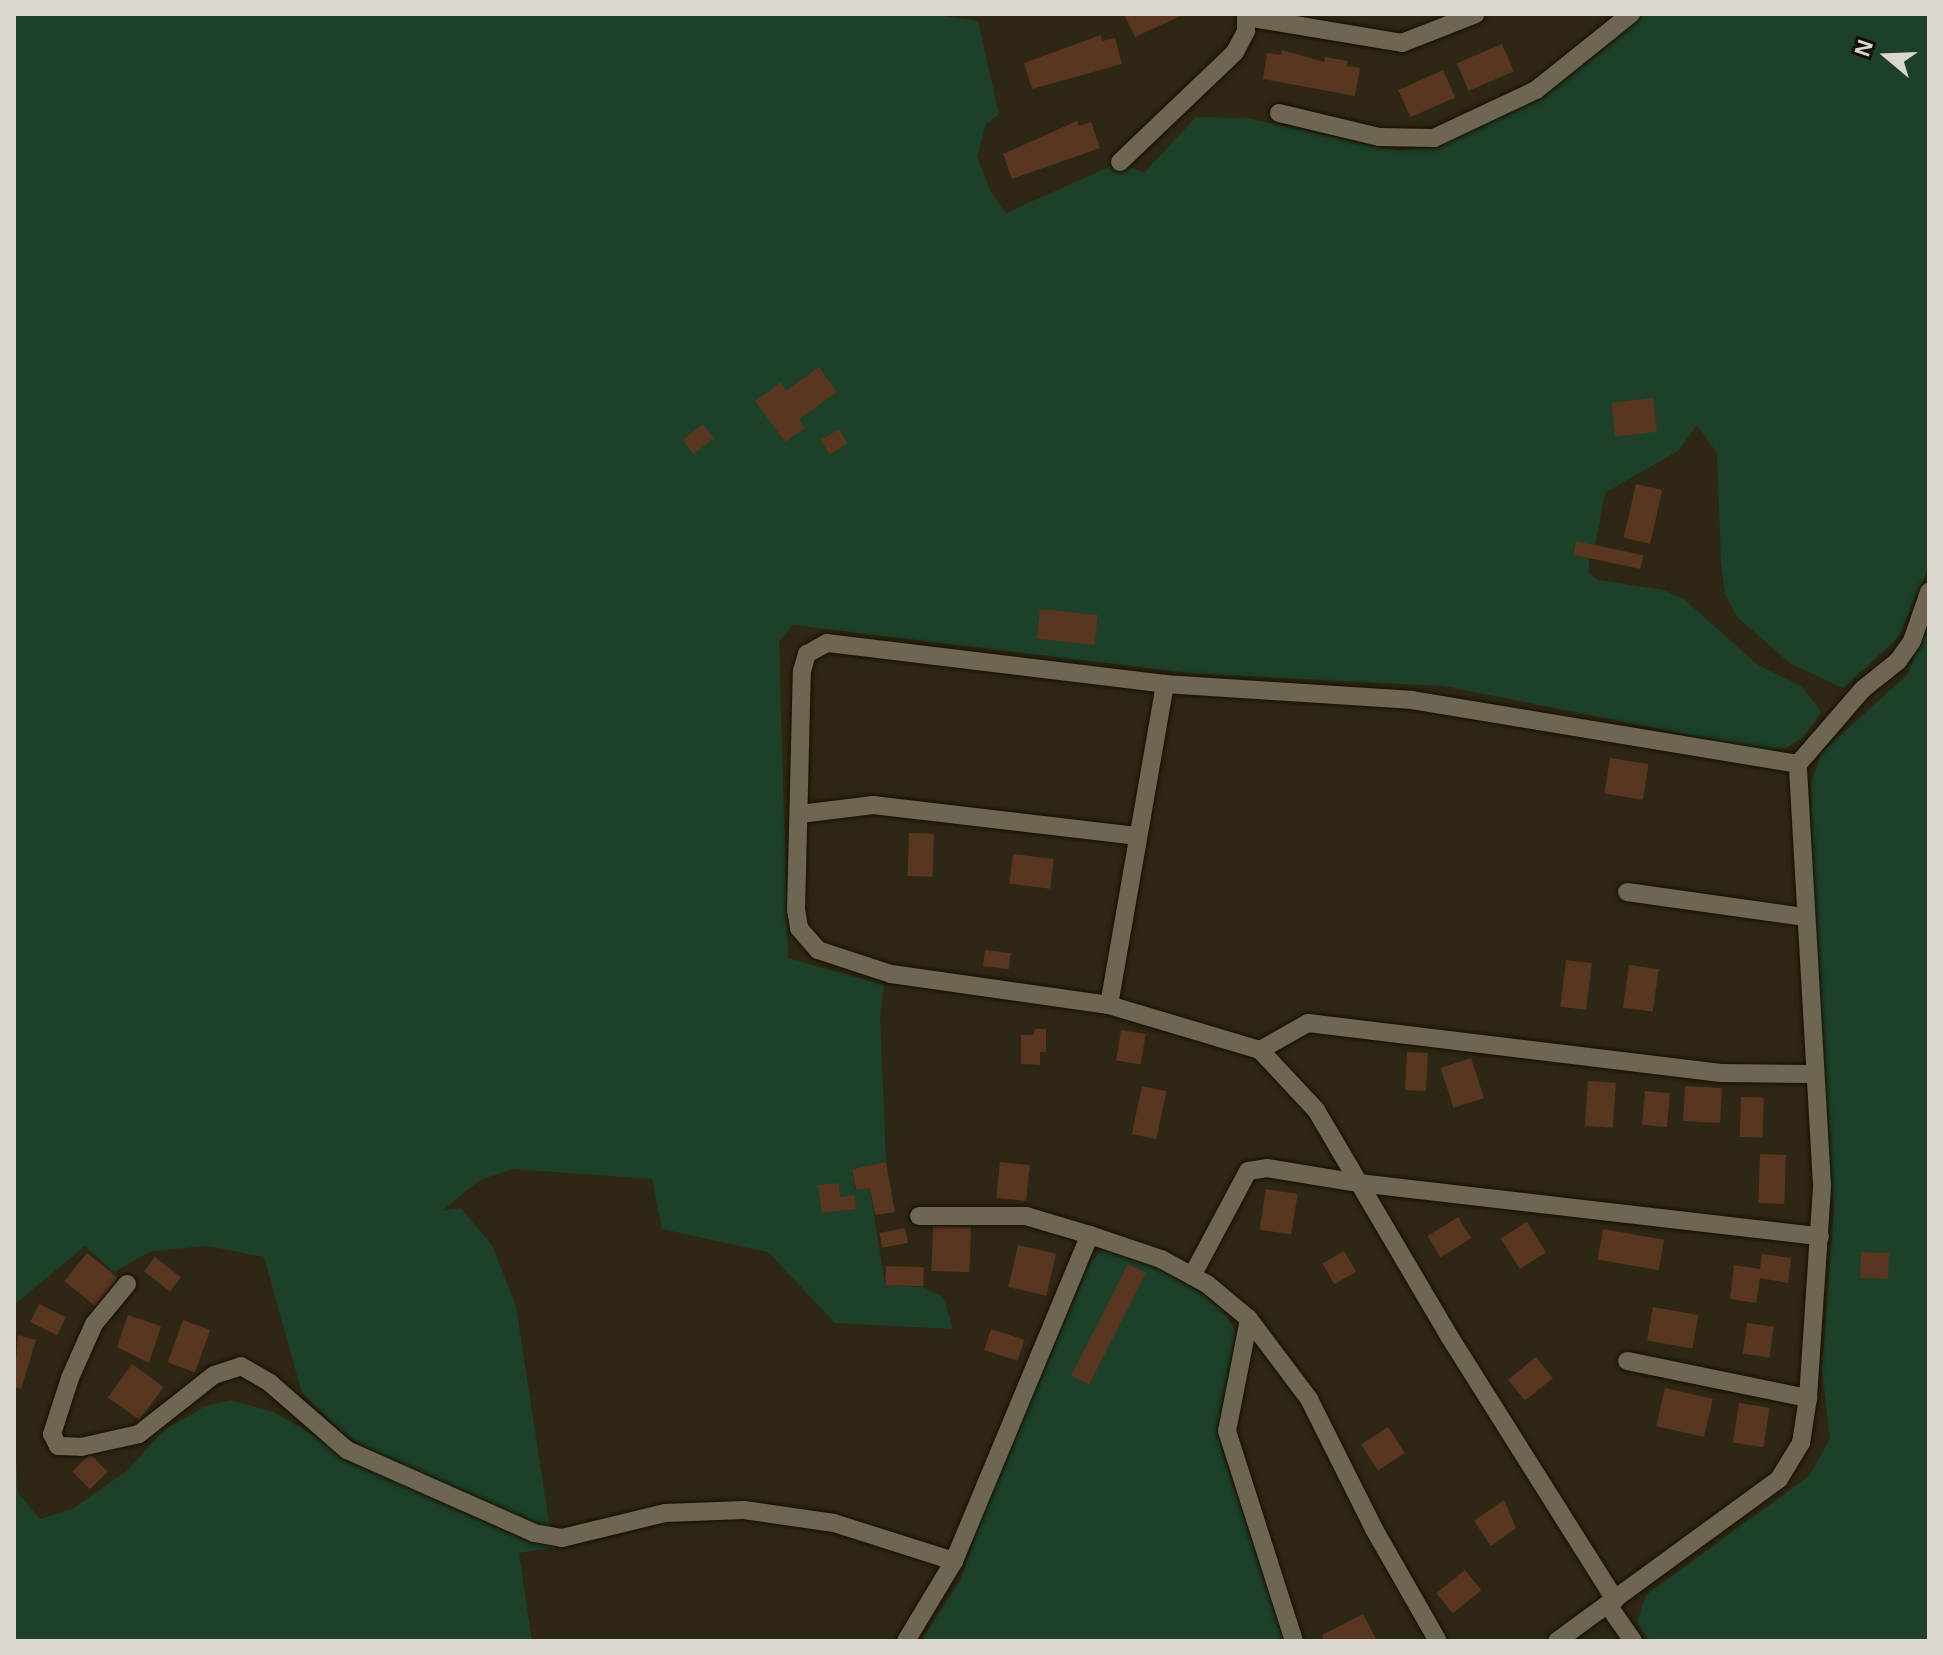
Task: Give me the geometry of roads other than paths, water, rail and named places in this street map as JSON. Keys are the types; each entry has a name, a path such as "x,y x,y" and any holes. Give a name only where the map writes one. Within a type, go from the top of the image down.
{"street":[{"path":"1120,162 1235,52 1246,16 1402,43 1476,14"},
{"path":"1279,113 1379,137 1434,138 1536,90 1631,14"},
{"path":"1557,1641 1779,1479 1801,1443 1808,1398 1822,1185 1812,1074 1798,764 1863,689 1898,661 1912,641 1929,592"},
{"path":"1633,1641 1316,1110 1260,1050 1109,1005 891,974 818,950 799,928 796,910 802,671 807,654 820,644 1165,684 1412,700 1798,764"},
{"path":"1109,1005 1165,684"},
{"path":"800,814 873,805 1138,836"},
{"path":"1627,892 1805,917"},
{"path":"1260,1050 1289,1030 1327,1022 1569,1057 1721,1073 1812,1074"},
{"path":"1192,1276 1248,1171 1267,1168 1359,1183 1820,1236"},
{"path":"919,1216 1026,1216 1145,1251 1192,1276 1249,1319 1309,1399 1374,1529 1438,1641"},
{"path":"906,1641 954,1561 1090,1235"},
{"path":"127,1284 94,1324 70,1378 52,1434 58,1446 81,1447 139,1434 214,1375 241,1366 270,1383 347,1450 534,1533 562,1538 665,1513 744,1510 834,1523 954,1561"},
{"path":"1249,1319 1227,1431 1294,1641"},
{"path":"1627,1361 1808,1398"}]}
